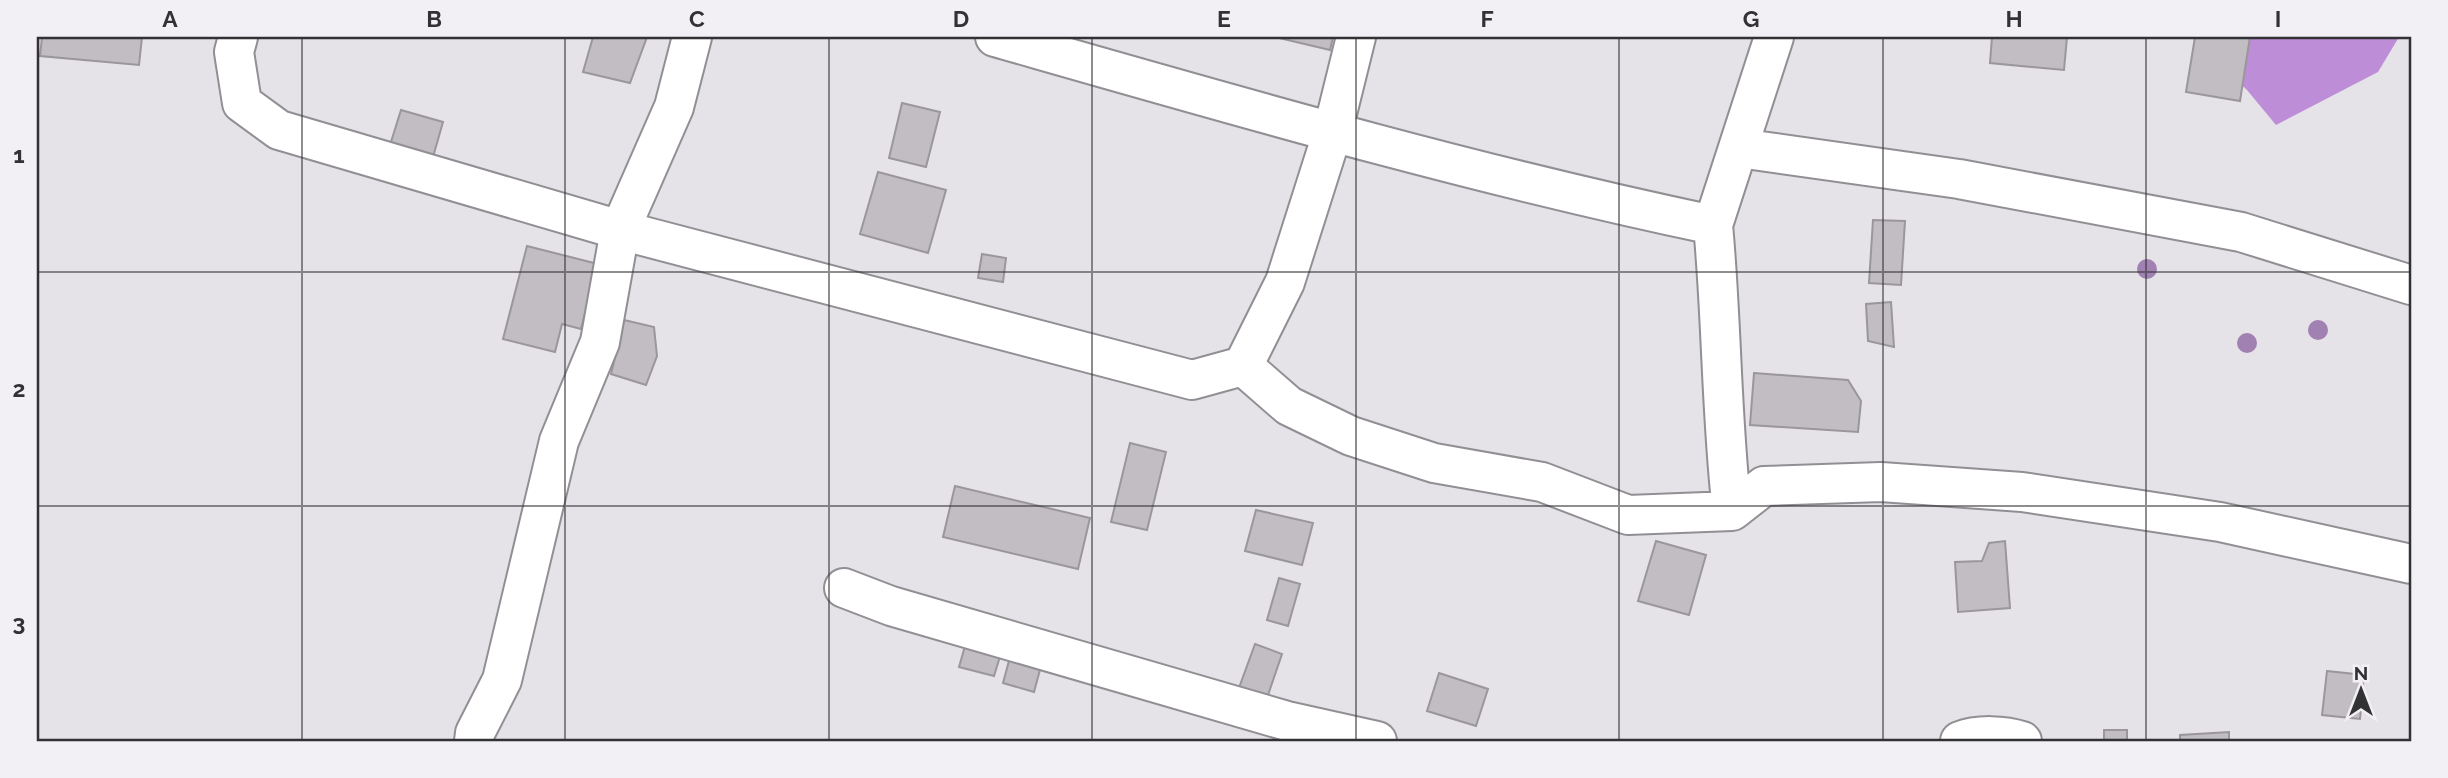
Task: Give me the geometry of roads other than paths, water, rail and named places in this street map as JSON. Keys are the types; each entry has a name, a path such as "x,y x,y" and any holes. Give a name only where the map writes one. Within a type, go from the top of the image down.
{"street":[{"path":"238,37 234,52 242,103 279,130 620,230 1192,380 1243,366 1285,282 1332,134 1356,37"},
{"path":"474,741 475,733 502,680 559,440 600,342 620,230 674,107 692,37"},
{"path":"995,37 1332,134 1627,207 1713,225"},
{"path":"1732,511 1727,464 1721,307 1713,225 1774,37"},
{"path":"1739,148 1959,178 2241,232 2411,285"},
{"path":"1243,366 1289,406 1351,436 1434,463 1542,482 1628,515 1732,511 1764,486 1881,482 2022,492 2220,522 2411,564"},
{"path":"844,588 891,606 1286,720 1377,741"},
{"path":"1960,741 1968,738 2010,737 2022,741"}]}
